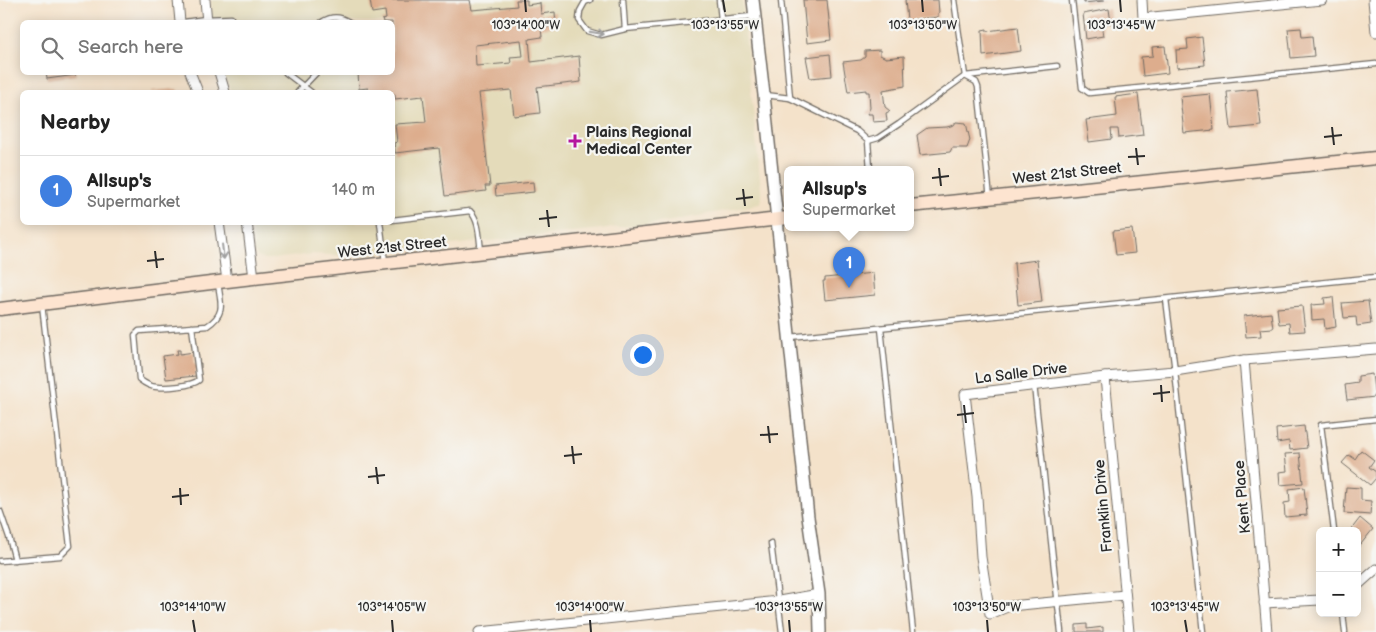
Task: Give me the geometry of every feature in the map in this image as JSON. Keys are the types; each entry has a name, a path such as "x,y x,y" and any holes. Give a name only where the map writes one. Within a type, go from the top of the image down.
{"main road":[{"name":"West 21st Street","path":"914,206 1376,158"},
{"name":"West 21st Street","path":"0,309 254,278 782,219"}],"street":[{"path":"178,0 182,20"},
{"path":"205,0 206,20"},
{"path":"753,0 764,95 782,219 788,337 818,594 820,632"},
{"path":"1142,0 1143,18 1322,0"},
{"path":"1373,0 1376,32"},
{"path":"191,75 197,90"},
{"path":"220,75 224,90"},
{"path":"219,225 222,282"},
{"path":"247,225 254,278"},
{"name":"La Salle Drive","path":"1125,595 1010,606 990,614 981,557 977,496 965,394 1106,377 1175,371 1244,360 1376,348"},
{"name":"Kent Place","path":"1244,360 1267,632"},
{"name":"Franklin Drive","path":"1106,377 1129,632"},
{"path":"1361,583 1376,570"},
{"path":"479,632 779,601 818,594"},
{"path":"1264,603 1316,600"}],"lane":[{"path":"590,0 585,2 580,11 579,20 587,31 601,35 625,29 754,16"},
{"path":"623,0 625,29"},
{"path":"719,0 721,19"},
{"path":"780,0 790,98"},
{"path":"954,0 965,76"},
{"path":"1072,0 1082,88 1089,93 1376,64"},
{"path":"325,20 335,17 345,20"},
{"path":"214,20 231,18"},
{"path":"868,141 878,138 892,129 965,76 1057,66"},
{"path":"289,75 308,90"},
{"path":"300,90 314,75"},
{"path":"965,76 976,82 978,87 990,198"},
{"path":"764,95 790,98 857,131 868,141 870,166"},
{"path":"395,220 470,211 476,216 481,253"},
{"path":"380,225 385,264"},
{"path":"788,337 1376,277"},
{"path":"192,327 199,380 194,384 156,388 145,384 139,379 135,335 139,331 192,327 207,326 215,321 220,313 222,282"},
{"path":"1166,299 1203,632"},
{"path":"0,562 60,556 70,546 42,304"},
{"path":"881,328 913,632"},
{"path":"1034,385 1061,632"},
{"path":"1334,527 1321,424 1376,419"},
{"path":"0,511 15,560"},
{"path":"771,543 782,632"},
{"path":"1343,617 1345,632"}],"shaded area":[{"name":"Plains Regional Medical Center","path":"211,0 742,0 762,199 760,204 666,222 348,256 313,254 264,259 258,257 254,252 251,225 395,225 395,90 230,90 224,75 395,75 395,20 212,20"}],"building":[{"name":"Plains Regional Medical Center","path":"370,0 470,0 472,10 517,6 516,0 527,0 527,5 540,3 541,14 555,12 556,26 541,28 542,37 529,39 531,62 579,56 581,82 537,87 540,113 514,116 511,90 479,93 490,186 485,186 486,191 445,196 439,148 395,153 395,143 397,142 395,124 426,122 423,96 395,99 395,90 359,89 358,75 395,75 395,20 382,20 386,19 385,11 372,13","holes":["521,40 523,56 510,57 511,63 476,66 475,45"]},
{"path":"803,0 827,0 831,40 807,43"},
{"path":"905,0 938,0 938,17 907,20"},
{"path":"1084,0 1104,0 1104,1 1084,3"},
{"path":"1109,9 1111,23 1101,24 1103,36 1086,39 1083,14"},
{"path":"1018,27 1021,51 983,56 982,30"},
{"path":"1301,28 1302,37 1312,36 1314,56 1291,58 1288,29"},
{"path":"1202,37 1205,65 1177,68 1176,50 1188,49 1187,39"},
{"path":"1165,46 1168,73 1143,76 1141,57 1153,56 1152,47"},
{"path":"880,50 880,55 886,58 904,56 905,86 883,90 885,107 890,111 886,113 887,121 873,122 872,114 867,114 870,108 869,92 866,92 866,90 848,92 843,62 861,60 865,57 865,51"},
{"path":"830,54 832,76 810,78 806,57"},
{"path":"46,75 76,75 47,79"},
{"path":"1257,89 1261,126 1231,129 1227,92"},
{"path":"1138,94 1143,135 1119,138 1118,129 1111,129 1112,139 1089,142 1086,120 1117,116 1115,97"},
{"path":"1210,94 1214,130 1184,133 1180,97"},
{"path":"956,122 966,123 970,140 967,148 952,148 950,152 920,155 917,135 927,128 947,127 954,125"},
{"path":"533,182 534,192 496,196 495,186"},
{"path":"1132,229 1135,253 1116,255 1113,231"},
{"path":"1037,260 1042,302 1018,305 1014,263"},
{"path":"873,273 875,295 825,300 823,281 825,281 825,278"},
{"path":"1333,297 1336,327 1325,329 1324,319 1312,320 1311,305 1325,304 1324,298"},
{"path":"1368,301 1371,324 1357,326 1356,317 1344,318 1342,303"},
{"path":"1302,306 1305,331 1290,332 1289,323 1279,324 1277,308"},
{"path":"1271,313 1273,328 1260,329 1261,336 1246,337 1244,316"},
{"path":"177,350 180,350 180,354 194,352 195,364 201,363 201,368 196,369 196,376 166,379 163,356 178,354"},
{"path":"1372,374 1375,397 1347,400 1345,385 1358,383 1358,376"},
{"path":"1304,426 1307,448 1290,450 1289,441 1277,443 1276,429"},
{"path":"1361,450 1374,460 1369,467 1376,472 1376,478 1370,485 1342,463 1349,455 1355,459"},
{"path":"1300,453 1303,483 1280,485 1279,472 1287,471 1285,454"},
{"path":"1304,487 1307,515 1285,517 1284,503 1290,502 1289,489"},
{"path":"1346,487 1361,488 1361,500 1371,501 1370,515 1344,513"},
{"path":"1360,518 1373,529 1361,544 1361,527 1353,527"},
{"path":"1087,624 1087,629 1103,627 1103,632 1076,632 1076,625"}],"place":[{"name":"Plains Regional Medical Center","path":"575,141"},
{"name":"Allsup's","path":"849,288"}]}
